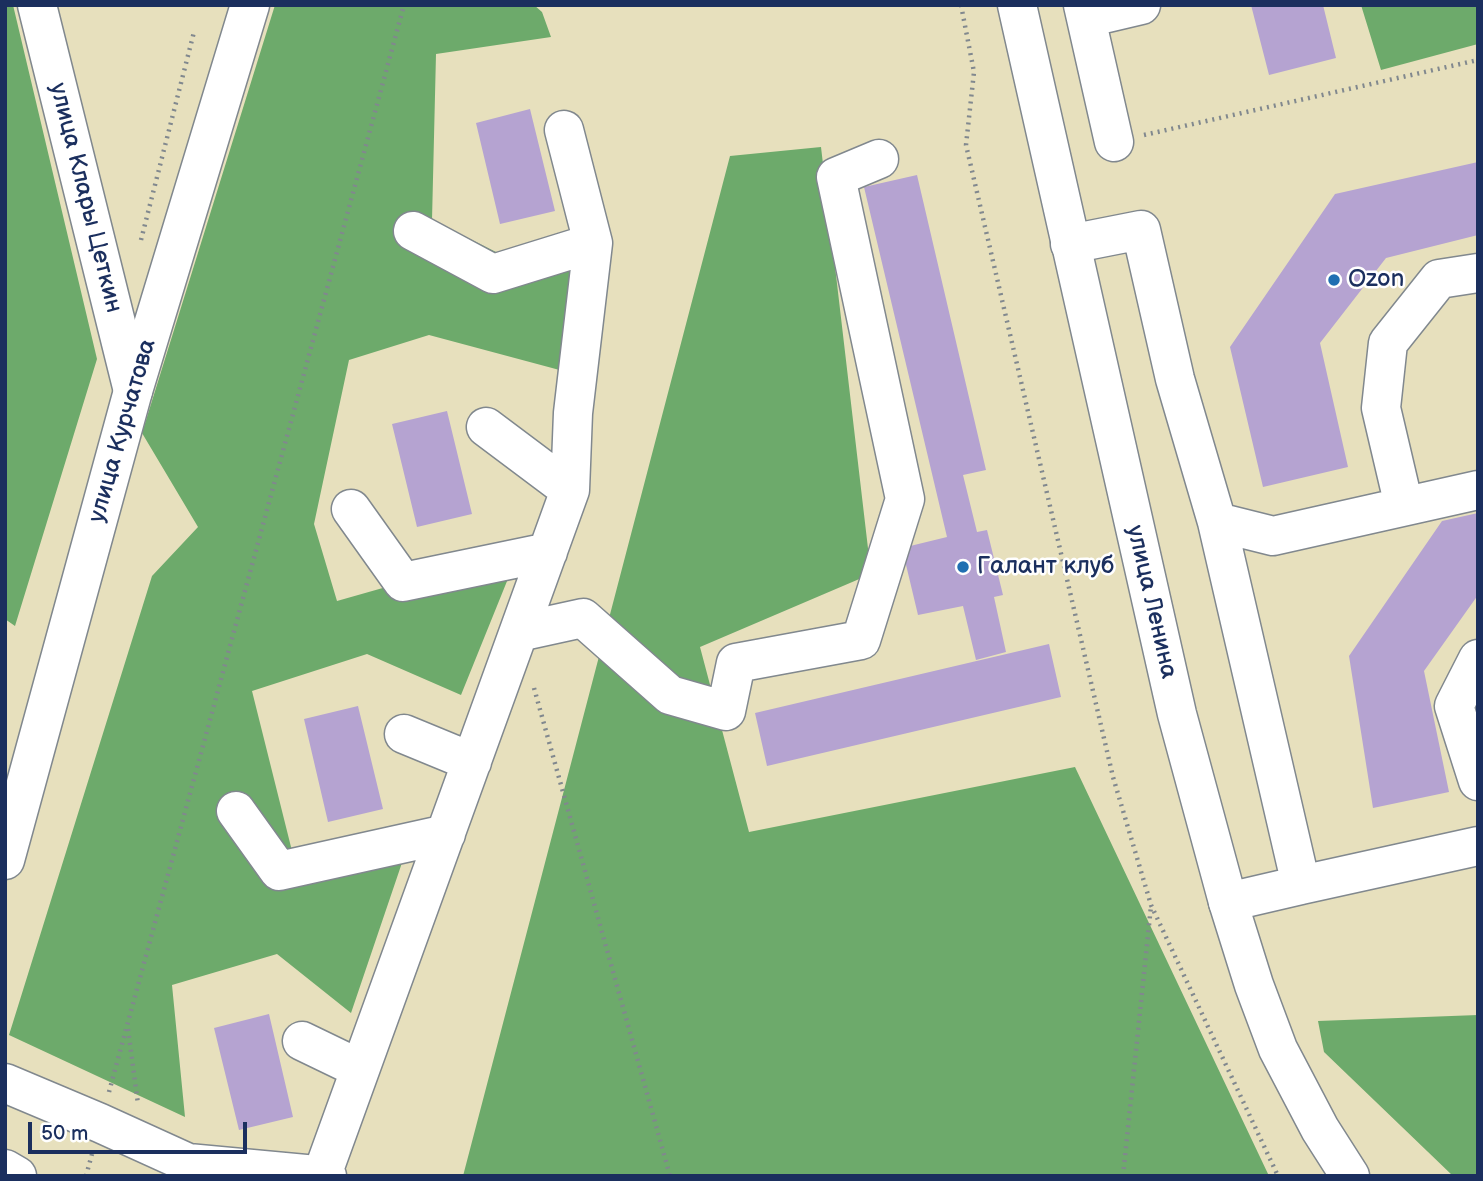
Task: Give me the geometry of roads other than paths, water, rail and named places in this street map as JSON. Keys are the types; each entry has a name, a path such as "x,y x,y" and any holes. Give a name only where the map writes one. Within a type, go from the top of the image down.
{"main road":[{"name":"улица Клары Цеткин","path":"37,5 133,391"},
{"name":"улица Курчатова","path":"5,860 133,391 250,5"},
{"name":"улица Ленина","path":"1017,5 1177,714 1228,902 1254,985 1278,1049 1320,1129 1350,1176"},
{"path":"1114,142 1084,11 1141,5"},
{"path":"5,1083 100,1123 197,1169 324,1175 570,491 573,413 593,243 564,131"},
{"path":"519,632 583,618 670,695 726,711 736,663 861,640 905,499 836,177 879,159"},
{"path":"1070,244 1141,230 1175,379 1217,522 1301,886"},
{"path":"413,231 493,274 593,243"},
{"path":"1404,506 1381,408 1388,343 1439,279 1478,273"},
{"path":"486,427 570,491"},
{"path":"1217,522 1273,536 1478,490"},
{"path":"351,509 403,582 548,552"},
{"path":"1478,659 1454,706 1478,781"},
{"path":"404,734 472,762"},
{"path":"236,811 279,871 446,834"},
{"path":"1228,902 1478,846"},
{"path":"302,1041 360,1069"},
{"path":"5,1169 17,1176"}],"place":[{"name":"Ozon","path":"1334,280"},
{"name":"Галант клуб","path":"963,567"}]}
